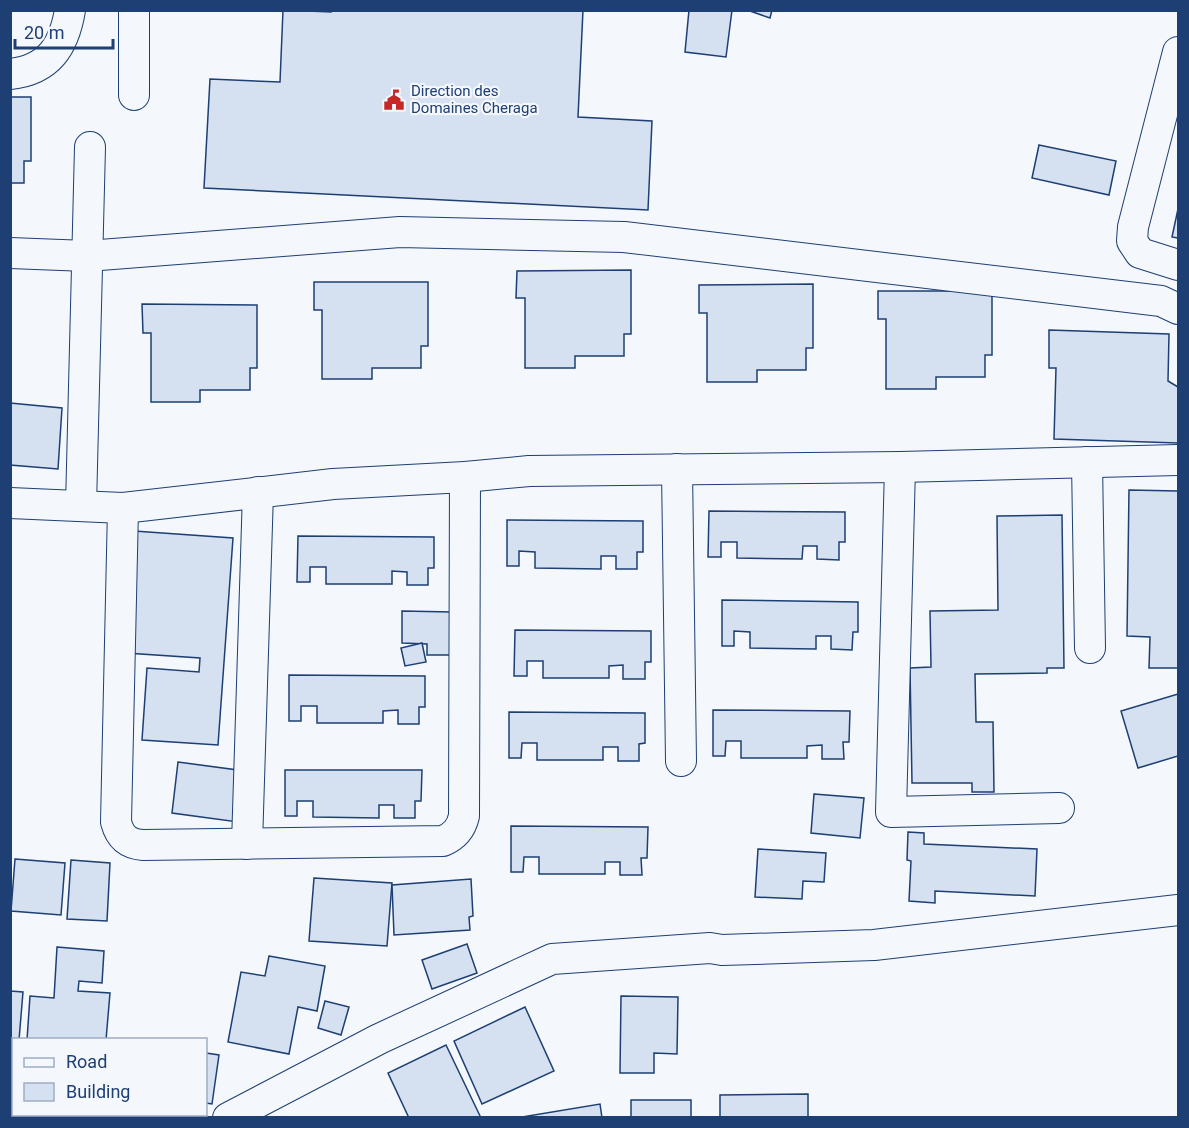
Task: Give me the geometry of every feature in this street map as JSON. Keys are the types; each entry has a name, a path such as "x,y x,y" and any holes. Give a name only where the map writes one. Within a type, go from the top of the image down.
{"street":[{"path":"10,74 25,72 46,61 59,46 67,27 70,10"},
{"path":"134,10 134,95"},
{"path":"1179,52 1133,227 1132,241 1140,253 1179,265"},
{"path":"81,506 90,147"},
{"path":"10,253 87,256 400,232 624,237 1161,301 1179,309"},
{"path":"10,503 123,508 333,484 529,471 900,467 1179,460"},
{"path":"1087,462 1090,648"},
{"path":"900,467 891,812 1059,808"},
{"path":"677,469 681,761"},
{"path":"123,508 116,822 124,840 143,845 442,841 450,838 462,825 464,816 465,477"},
{"path":"246,844 258,492"},
{"path":"228,1118 379,1039 552,959 710,948 722,950 874,945 1179,910"}],"building":[{"name":"Direction des Domaines Cheraga","path":"283,10 331,12 331,10 583,10 578,117 652,121 648,210 204,188 210,79 280,82"},
{"path":"689,10 732,10 726,57 685,52"},
{"path":"747,10 772,10 770,18"},
{"path":"10,97 31,97 31,161 24,161 24,183 10,183"},
{"path":"1039,145 1116,161 1109,195 1032,178"},
{"path":"1178,209 1178,238 1172,237"},
{"path":"631,270 631,334 624,334 624,356 575,356 575,368 525,368 525,298 516,298 517,271"},
{"path":"314,282 428,282 428,346 421,346 421,368 372,368 372,379 322,379 322,310 314,310"},
{"path":"813,284 813,348 806,348 806,370 757,370 757,382 707,382 707,313 699,313 699,285"},
{"path":"878,291 992,291 992,355 985,355 985,377 936,377 936,389 886,389 886,319 878,319"},
{"path":"142,304 257,305 257,368 250,368 250,390 200,390 200,402 151,402 151,333 143,333"},
{"path":"1049,330 1169,334 1168,381 1178,387 1178,443 1054,439 1056,368 1049,368"},
{"path":"10,403 62,408 58,469 10,465"},
{"path":"1129,490 1178,491 1178,668 1149,668 1150,637 1127,636"},
{"path":"709,511 845,512 845,542 839,542 839,560 817,559 817,546 803,546 802,559 737,558 737,542 721,542 721,557 708,557"},
{"path":"1062,515 1064,668 1047,668 1047,673 975,674 976,722 993,722 994,792 972,792 972,783 912,783 910,668 931,667 930,611 998,610 997,516"},
{"path":"507,520 643,521 643,552 637,552 637,569 616,569 616,556 601,556 601,569 535,568 535,552 519,551 519,566 507,566"},
{"path":"134,531 233,538 218,745 142,740 147,668 199,672 200,658 126,653"},
{"path":"298,536 434,537 434,568 428,568 428,585 407,585 407,572 392,571 392,584 326,584 326,567 310,567 310,582 297,582"},
{"path":"722,600 858,602 858,632 853,632 852,650 831,649 831,636 816,636 816,649 750,648 750,632 734,631 734,646 722,646"},
{"path":"402,611 452,612 451,655 427,655 427,644 402,643"},
{"path":"515,630 651,631 651,662 645,662 645,679 623,679 623,665 609,666 609,678 543,678 543,661 527,661 527,676 514,676"},
{"path":"422,643 426,662 405,666 401,648"},
{"path":"289,675 425,676 425,707 419,707 419,724 398,724 398,710 383,711 383,723 317,723 317,706 301,706 301,721 289,721"},
{"path":"1178,694 1178,756 1138,768 1121,711"},
{"path":"713,710 850,711 849,742 843,742 844,759 822,759 822,745 807,746 807,758 741,758 741,741 726,741 725,756 713,756"},
{"path":"509,712 645,713 645,743 639,744 639,761 618,761 618,747 603,747 603,760 537,760 537,743 522,743 521,758 509,758"},
{"path":"178,762 245,771 238,822 172,813"},
{"path":"285,770 422,770 421,801 415,801 415,818 394,818 394,805 379,805 379,818 313,817 313,801 297,801 297,816 285,816"},
{"path":"814,794 864,798 860,838 811,833"},
{"path":"511,826 648,827 647,858 641,858 642,875 620,875 620,862 605,862 605,874 539,874 539,857 524,857 523,872 511,872"},
{"path":"908,832 924,833 924,844 1037,849 1035,896 935,891 935,903 909,901 911,861 907,860"},
{"path":"758,849 826,853 824,882 803,881 802,899 755,897"},
{"path":"15,859 65,863 61,915 11,911"},
{"path":"71,860 110,863 107,921 67,919"},
{"path":"314,878 392,883 387,946 309,941"},
{"path":"471,879 473,916 469,917 470,930 394,935 392,885"},
{"path":"467,944 477,973 432,989 422,960"},
{"path":"57,947 104,951 102,983 79,981 78,991 110,993 106,1038 27,1038 30,996 54,998"},
{"path":"269,956 325,966 317,1011 298,1007 289,1054 228,1042 241,972 265,976"},
{"path":"10,991 23,992 19,1038 12,1038 12,1065 10,1065"},
{"path":"621,996 678,997 677,1054 654,1053 654,1073 620,1073"},
{"path":"325,1001 349,1007 341,1035 318,1028"},
{"path":"525,1007 554,1071 482,1104 454,1041"},
{"path":"446,1045 481,1118 409,1118 388,1073"},
{"path":"207,1053 219,1055 212,1104 207,1103"},
{"path":"808,1094 808,1118 720,1118 720,1095"},
{"path":"631,1100 691,1100 691,1118 631,1118"},
{"path":"600,1104 602,1118 522,1117"},
{"path":"66,1116 100,1116 99,1118"}],"place":[{"name":"Direction des Domaines Cheraga","path":"394,100"}]}
